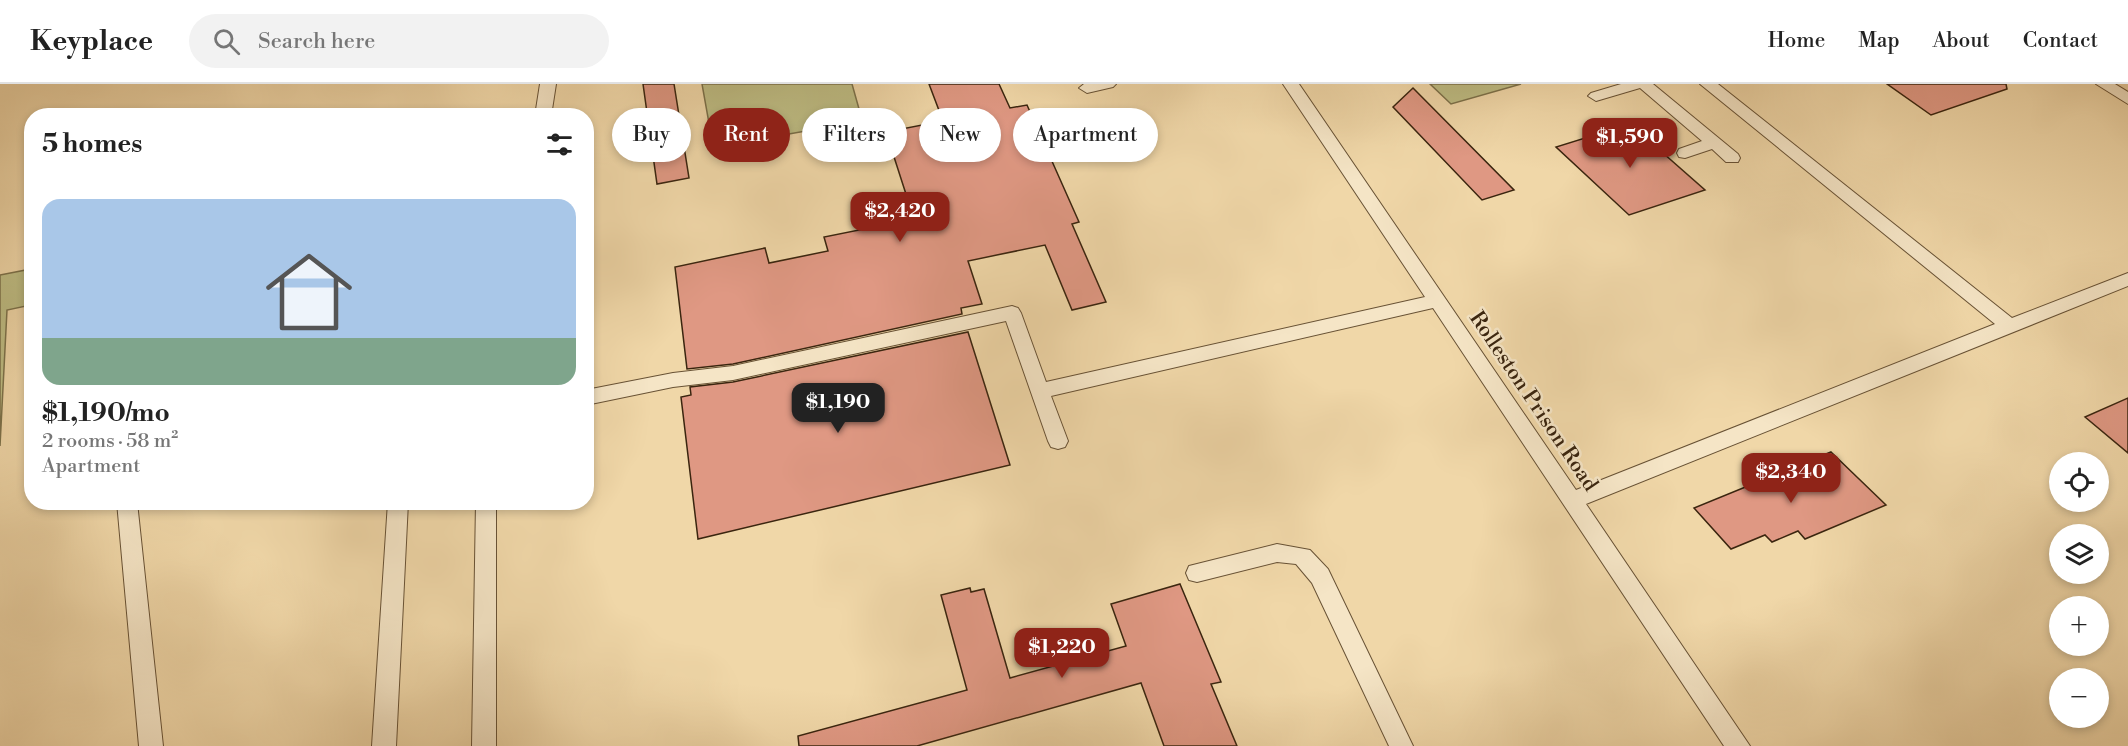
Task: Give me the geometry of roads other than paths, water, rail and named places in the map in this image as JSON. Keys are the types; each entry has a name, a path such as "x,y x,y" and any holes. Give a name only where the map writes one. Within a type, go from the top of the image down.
{"lane":[{"path":"544,108 548,84"},
{"path":"1087,88 1108,84"},
{"name":"Rolleston Prison Road","path":"1291,84 1738,746"},
{"path":"1596,96 1638,84"},
{"path":"1644,84 1732,158"},
{"path":"1708,84 2010,326"},
{"path":"2104,84 2128,99"},
{"path":"1685,153 1714,143"},
{"path":"1573,500 2128,279"},
{"path":"1040,391 1436,301"},
{"path":"594,396 673,380 733,373 1011,313 1058,441"},
{"path":"129,510 151,746"},
{"path":"384,746 398,510"},
{"path":"484,746 486,510"},
{"path":"1197,573 1277,553 1302,556 1320,576 1401,746"}]}
